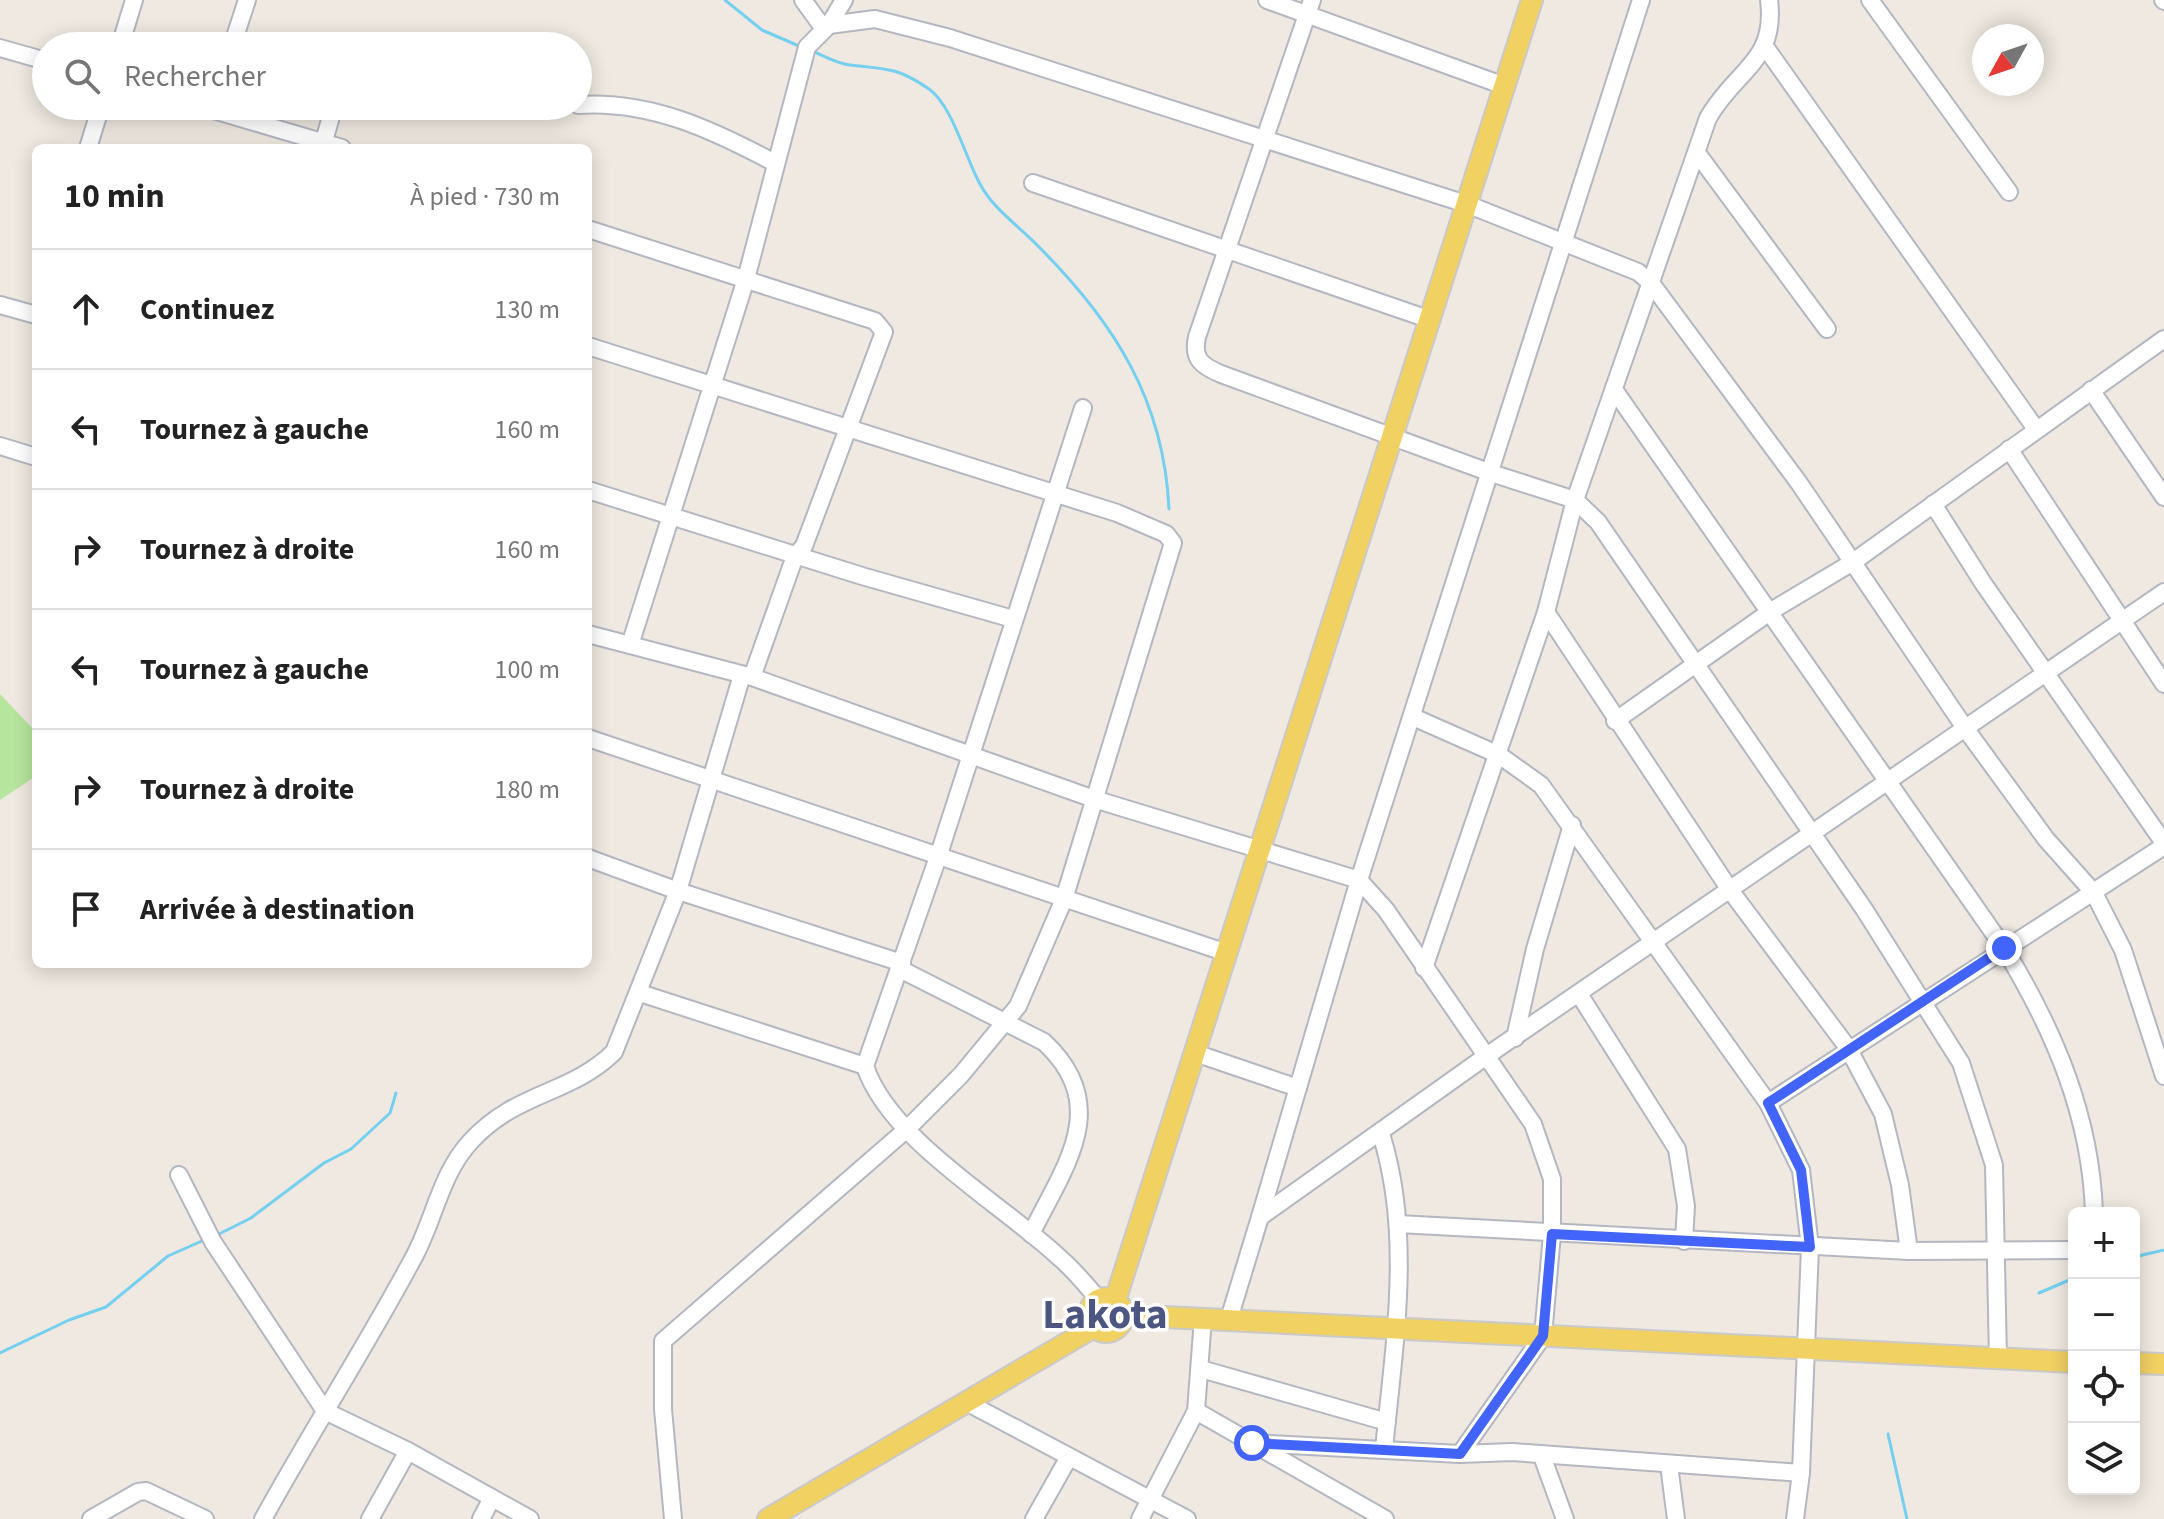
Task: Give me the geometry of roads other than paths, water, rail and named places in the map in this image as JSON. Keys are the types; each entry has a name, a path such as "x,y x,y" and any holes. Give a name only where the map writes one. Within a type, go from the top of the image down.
{"main road":[{"path":"1532,0 1502,85 1469,205 1391,437 1113,1305 1113,1331 1103,1332 1094,1327 1089,1314 1113,1305 1203,1318 2068,1362"},
{"path":"768,1519 1094,1327"},
{"path":"2140,1363 2164,1364"}],"street":[{"path":"124,32 134,0"},
{"path":"237,32 247,0"},
{"path":"803,0 827,27"},
{"path":"630,645 746,279 807,47 827,27 844,0"},
{"path":"1267,0 1310,7 1502,85"},
{"path":"1229,1319 1359,880 1641,0"},
{"path":"1424,968 1546,612 1575,500 1708,118 1719,98 1766,48 1770,35 1769,0"},
{"path":"1870,0 2009,192"},
{"path":"1310,7 1197,337 1194,350 1200,363 1221,374 1391,437 1575,500 1598,522 1693,666 1923,1000 1961,1063 1994,1165 1998,1360"},
{"path":"827,27 875,19 950,38 1469,205 1638,272 1651,283 1853,562 1965,728 2046,839 2094,893 2123,950 2164,1076"},
{"path":"0,48 32,57"},
{"path":"1766,48 2036,429"},
{"path":"592,106 642,108 673,116 775,163"},
{"path":"89,144 97,120"},
{"path":"247,120 320,144"},
{"path":"323,144 330,120"},
{"path":"1697,153 1827,329"},
{"path":"1033,183 1431,320"},
{"path":"263,1519 417,1252 438,1195 467,1144 512,1106 597,1068 614,1052 678,891 747,676 795,556 804,546 884,341 882,327 875,321 592,230"},
{"path":"0,305 32,310"},
{"path":"592,347 712,387 850,426 1147,524 1166,534 1173,543 1064,899 1018,1006 1007,1023 907,1129 663,1341 663,1409 673,1519"},
{"path":"1615,721 1771,611 1853,562 2091,390 2160,347"},
{"path":"2091,390 2164,497"},
{"path":"1615,391 1771,611 1886,783 2004,948 2039,1004 2065,1067 2086,1135 2093,1207"},
{"path":"1083,408 938,857 865,1066 875,1091 907,1129 1113,1305"},
{"path":"0,446 32,456"},
{"path":"2009,449 2164,684"},
{"path":"592,491 795,556 1013,619"},
{"path":"1768,1103 1848,1048 2094,893 2164,845 1933,504"},
{"path":"1260,1217 1381,1134 1485,1057 1812,836 2164,592"},
{"path":"1546,612 1615,721 1730,890 1848,1048 1886,1126 1900,1185 1909,1251"},
{"path":"592,635 747,676 1094,799 1359,880 1386,910 1533,1124 1552,1179 1552,1234 1543,1336 1460,1454"},
{"path":"1413,717 1499,755 1541,785 1768,1103 1801,1170 1810,1247 1801,1473 1795,1519"},
{"path":"592,739 1227,953"},
{"path":"1515,1038 1535,949 1572,825"},
{"path":"592,859 901,966 1044,1042 1062,1058 1080,1113 1080,1132 1031,1234"},
{"path":"640,993 865,1066"},
{"path":"1579,994 1677,1149 1686,1206 1684,1241"},
{"path":"1195,1053 1298,1088"},
{"path":"1381,1134 1394,1183 1398,1224 1396,1327 1384,1449"},
{"path":"179,1175 213,1242 325,1411 408,1451 530,1519"},
{"path":"1398,1224 1909,1251 2068,1250"},
{"path":"1140,1519 1196,1411 1203,1318"},
{"path":"1201,1369 1387,1422"},
{"path":"968,1403 1187,1519"},
{"path":"1196,1411 1385,1519"},
{"path":"1252,1443 1460,1454 1512,1452 1801,1473"},
{"path":"370,1519 408,1451"},
{"path":"1542,1456 1565,1519"},
{"path":"1034,1519 1069,1457"},
{"path":"1669,1465 1676,1519"},
{"path":"91,1519 138,1492 146,1491 205,1519"},
{"path":"481,1519 492,1498"}],"waterway":[{"path":"725,0 762,30 799,46"},
{"path":"810,50 845,64 899,73 929,89 945,107 985,193 1065,274 1111,333 1130,364 1157,432 1169,509"},
{"path":"215,1236 251,1218 324,1163 351,1149 390,1113 396,1093"},
{"path":"0,1353 69,1320 106,1307 168,1256 204,1240"},
{"path":"2140,1256 2164,1250"},
{"path":"2039,1293 2072,1279"},
{"path":"1888,1434 1907,1519"}],"district":[{"name":"Lakota","path":"1105,1315"}]}
